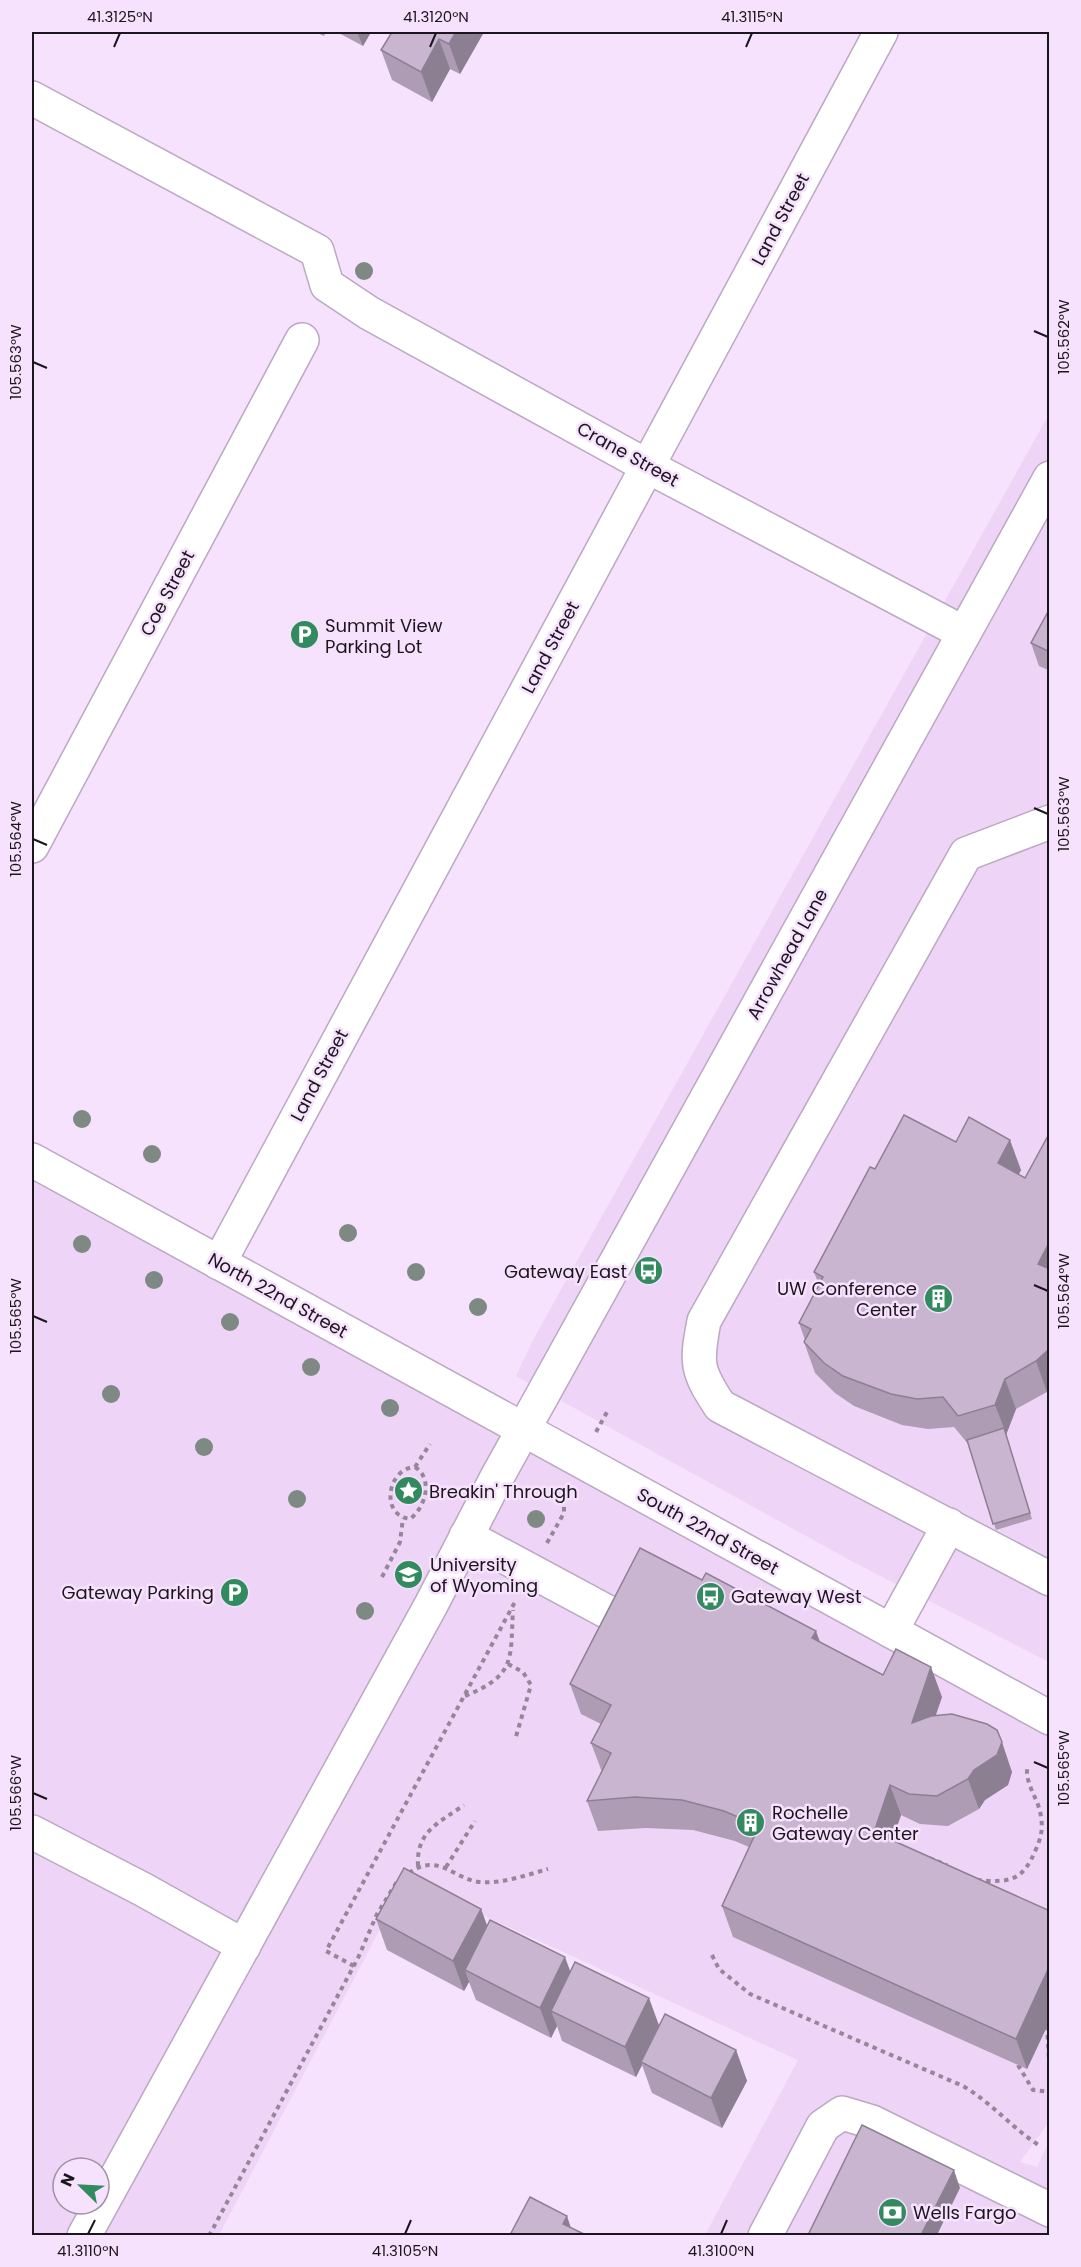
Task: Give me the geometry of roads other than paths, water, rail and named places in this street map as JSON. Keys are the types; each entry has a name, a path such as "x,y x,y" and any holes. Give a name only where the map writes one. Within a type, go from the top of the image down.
{"street":[{"name":"Land Street","path":"219,1263 881,32"},
{"name":"Crane Street","path":"32,98 317,251 327,285 369,313 647,466 964,633"},
{"name":"Coe Street","path":"32,846 302,340"},
{"name":"Arrowhead Lane","path":"84,2235 244,1947 524,1430 1050,478"},
{"path":"1050,822 966,854 704,1321 697,1356 703,1380 720,1406 1050,1579"},
{"name":"North 22nd Street","path":"32,1160 524,1430"},
{"name":"South 22nd Street","path":"524,1430 1050,1718"},
{"path":"891,1631 949,1525"},
{"path":"466,1536 628,1623"},
{"path":"32,1832 144,1890 244,1947"},
{"path":"765,2235 824,2126 842,2113 872,2122 1050,2210"}],"place":[{"name":"Summit View Parking Lot","path":"304,635"},
{"name":"Gateway East","path":"648,1271"},
{"name":"UW Conference Center","path":"938,1298"},
{"name":"Breakin' Through","path":"408,1491"},
{"name":"University of Wyoming","path":"409,1574"},
{"name":"Gateway Parking","path":"235,1592"},
{"name":"Gateway West","path":"710,1596"},
{"name":"Rochelle Gateway Center","path":"751,1822"},
{"name":"Wells Fargo","path":"892,2212"}]}
